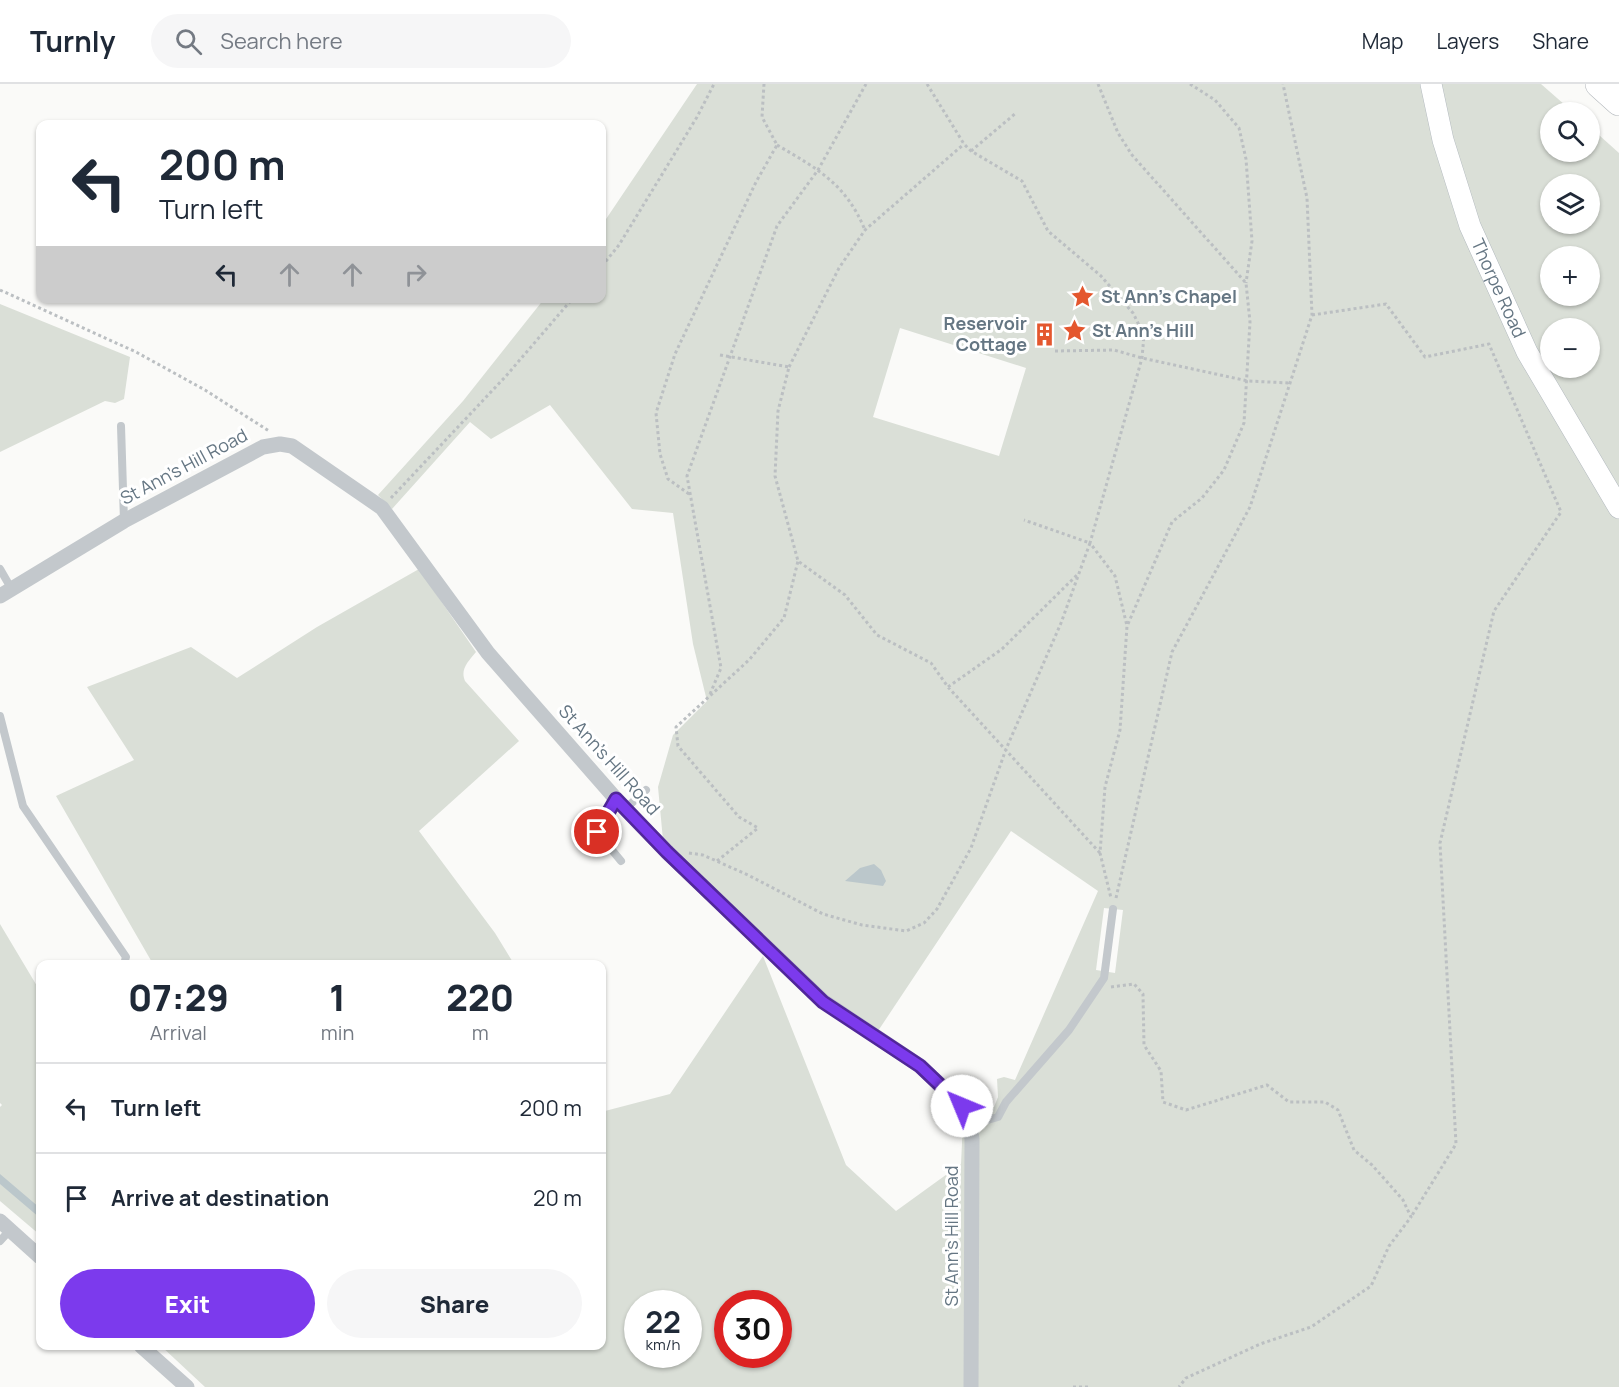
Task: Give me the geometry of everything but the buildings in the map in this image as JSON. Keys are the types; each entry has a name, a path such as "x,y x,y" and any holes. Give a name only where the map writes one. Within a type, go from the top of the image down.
{"highway":[{"path":"1599,84 1619,102"}],"main road":[{"name":"Thorpe Road","path":"1431,84 1443,140 1470,226 1527,352 1619,508"}],"street":[{"name":"St Ann's Hill Road","path":"5,592 124,521 263,447 280,444 292,446 382,508 488,652 620,804 823,1002 920,1066 962,1106 970,1125 971,1387"},
{"path":"3,1230 36,1254"},
{"path":"146,1350 188,1387"}],"lane":[{"path":"121,426 124,521"},
{"path":"0,569 5,592"},
{"path":"0,716 23,806 126,957 125,960"},
{"path":"621,861 597,832 620,804 646,790"},
{"path":"970,1125 998,1117 1006,1102 1069,1030 1093,996 1104,978 1113,909"}],"path":[{"path":"606,261 619,245 697,117 714,84"},
{"path":"764,84 762,117 777,145 818,170 854,204 865,230"},
{"path":"710,694 721,668 687,476 777,226 818,170 866,84"},
{"path":"667,852 704,855 823,914 862,925 906,931 924,922 937,909 971,848 1006,749 1090,543 1142,358 1144,334 1133,313 1101,276 1048,231 1022,181 971,151 964,144 927,84"},
{"path":"1098,84 1118,133 1132,155 1246,283"},
{"path":"1127,626 1172,522 1202,498 1224,470 1244,423 1250,322 1246,283 1252,241 1246,159 1239,128 1215,100 1190,84"},
{"path":"1113,909 1172,652 1250,507 1312,315 1307,198 1283,84"},
{"path":"971,151 1016,113"},
{"path":"717,861 758,828 739,817 678,746 676,726 749,660 784,618 798,561 775,476 778,411 789,368 839,268 865,230 964,144"},
{"path":"689,494 668,479 660,454 656,412 675,354 756,182 777,145"},
{"path":"0,290 146,357 272,433 280,444"},
{"path":"382,508 568,303"},
{"path":"1179,1387 1186,1378 1260,1344 1311,1327 1371,1286 1389,1246 1411,1217 1456,1144 1440,843 1494,611 1561,512 1489,344 1425,357 1386,304 1312,315"},
{"path":"1055,351 1114,350 1248,381 1290,383"},
{"path":"720,355 789,368"},
{"path":"1024,520 1090,543 1115,576 1127,626 1120,730 1105,787 1101,854 1113,909"},
{"path":"798,561 845,595 877,635 931,663 948,687 1101,854"},
{"path":"948,687 1002,649 1080,572"},
{"path":"1093,996 1106,988 1134,984 1143,994 1144,1045 1161,1071 1163,1102 1186,1110 1267,1085 1289,1102 1325,1102 1338,1110 1354,1150 1372,1165 1403,1200 1411,1217"},
{"path":"1073,1387 1089,1387"}],"shaded area":[{"path":"697,84 1541,84 1562,102 1540,102 1540,162 1600,162 1600,136 1619,153 1619,1387 205,1387 165,1350 606,1350 606,1111 670,1094 763,956 846,1165 896,1211 961,1164 964,1100 994,1107 998,1097 997,1079 1004,1077 1015,1080 1098,891 1011,831 878,1031 828,997 663,840 658,787 673,735 707,701 693,644 673,513 632,509 550,405 491,439 470,422 392,509 378,495 463,401 541,303 606,303 606,219","holes":["900,328 1026,368 999,456 873,417","1104,908 1123,910 1115,973 1096,970"]},
{"path":"0,304 130,357 124,399 115,403 105,401 0,452"},
{"path":"419,569 476,652 464,669 465,681 519,741 419,831 495,933 512,960 151,960 56,796 134,760 87,687 191,647 237,678 317,627"},
{"path":"874,864 881,870 886,881 883,886 845,881 860,868"},
{"path":"0,924 36,984 36,1232 0,1201 0,1107 2,1105 0,1103"},
{"path":"0,1174 36,1205 36,1215 0,1184"}],"place":[{"name":"St Ann's Chapel","path":"1083,297"},
{"name":"St Ann's Hill","path":"1074,331"},
{"name":"Reservoir Cottage","path":"1045,334"}],"route":[{"path":"597,832 616,799 667,852 823,1002 920,1066 962,1106"}]}
